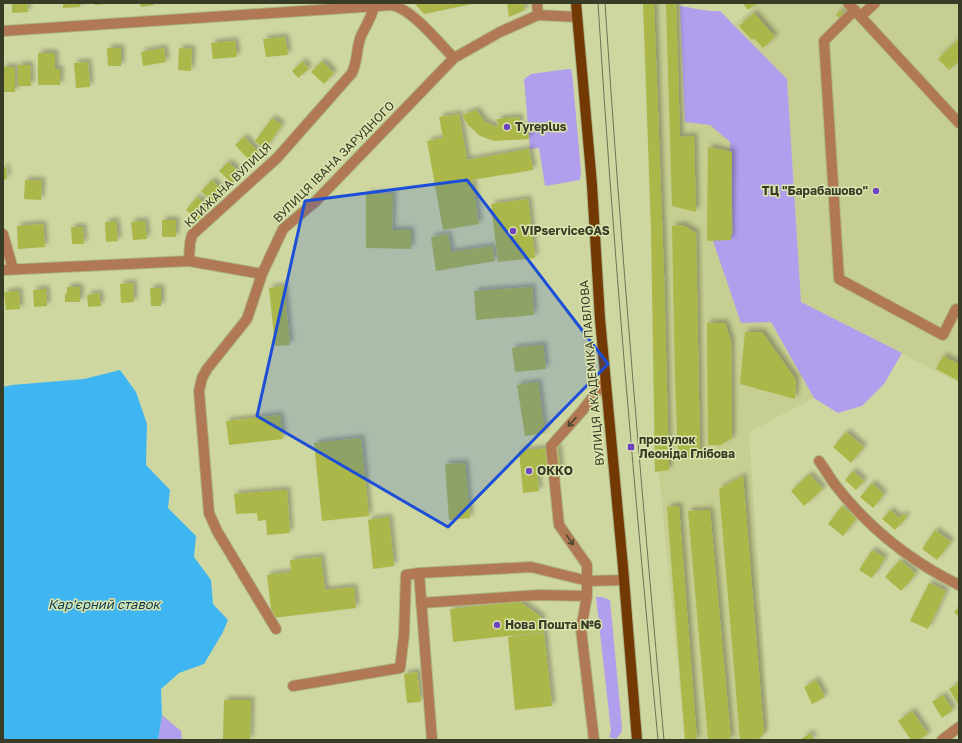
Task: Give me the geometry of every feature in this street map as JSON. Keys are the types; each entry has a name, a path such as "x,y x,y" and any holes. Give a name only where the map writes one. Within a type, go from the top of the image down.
{"main road":[{"name":"ВУЛИЦЯ АКАДЕМІКА ПАВЛОВА","path":"576,3 592,185 600,319 637,740"}],"street":[{"path":"537,3 538,15 577,17"},
{"path":"875,3 854,10 824,41 839,279 943,335 956,309 959,311"},
{"path":"3,31 392,5 404,10 418,21 454,58"},
{"name":"КРИЖАНА ВУЛИЦЯ","path":"189,261 192,235 277,158 352,73 356,66 358,46 361,35 373,15 374,6"},
{"path":"854,10 959,123"},
{"name":"ВУЛИЦЯ ІВАНА ЗАРУДНОГО","path":"276,629 217,531 209,513 199,391 202,378 207,369 246,319 262,274 284,228 315,202 454,58 500,32 538,15"},
{"path":"3,234 8,270 189,261 262,274"},
{"path":"594,740 581,629 587,596 587,565 559,526 551,446 582,412 606,381"},
{"path":"819,461 836,486 870,523 902,551 936,574 959,585"},
{"path":"293,686 400,668 404,635 406,574 531,567 588,581 624,580"},
{"path":"419,573 432,740"},
{"path":"421,603 539,595 587,596"},
{"path":"942,740 959,727"}],"highlighted area":[{"path":"467,180 608,364 448,527 257,416 305,201"}],"shaded area":[{"path":"644,3 680,3 685,122 710,125 730,142 733,234 711,235 771,322 814,398 749,432 769,729 760,740 685,740 658,463"},
{"name":"ТЦ \"Барабашово\"","path":"747,3 959,3 959,383 801,302 787,79 733,25 752,9"},
{"path":"680,6 720,11 787,79 801,302 902,353 884,384 862,406 838,413 814,398 771,322 741,323 711,235 733,234 730,142 710,125 685,122"},
{"path":"571,69 572,72 581,171 580,180 545,186 539,148 530,149 524,79 531,74"},
{"path":"596,597 602,597 610,600 622,728 621,733 616,739 609,737 611,731"},
{"path":"162,715 181,731 182,740 158,740"}],"water":[{"name":"Кар'єрний ставок","path":"120,370 136,392 147,424 146,465 170,490 168,508 196,536 194,557 211,580 213,604 228,620 223,632 204,664 179,673 161,689 162,715 158,740 3,740 3,387 84,379"}],"building":[{"path":"12,3 27,3 28,12 12,13"},
{"path":"63,3 80,3 80,7 63,8"},
{"path":"94,3 106,3 106,4 95,5"},
{"path":"140,3 154,3 154,5 141,7"},
{"path":"414,3 471,3 472,4 424,14"},
{"path":"507,3 524,3 525,10 509,17"},
{"path":"643,3 654,3 664,273 669,470 655,472 651,230"},
{"path":"666,3 676,3 680,137 694,136 696,212 672,206"},
{"path":"742,3 757,3 748,10"},
{"path":"840,10 844,14 840,19 836,15"},
{"path":"754,13 775,37 763,48 754,38 752,40 739,26"},
{"path":"285,37 288,55 266,57 263,39"},
{"path":"959,39 959,61 949,70 938,59"},
{"path":"235,41 237,57 213,59 211,43"},
{"path":"107,48 121,48 121,66 108,66"},
{"path":"164,48 166,62 143,66 141,52"},
{"path":"179,48 192,49 191,71 178,70"},
{"path":"38,53 55,53 55,69 60,69 60,85 38,85"},
{"path":"303,61 309,69 298,78 292,71"},
{"path":"322,61 334,73 324,84 311,72"},
{"path":"88,62 90,87 76,88 74,63"},
{"path":"18,65 30,65 31,86 18,86"},
{"path":"3,67 15,67 15,92 3,92"},
{"path":"476,110 485,122 498,127 497,119 519,117 520,127 528,127 529,139 494,141 480,136 468,125 462,115"},
{"path":"459,114 467,160 529,149 533,170 472,180 479,224 443,230 427,141 443,138 439,117"},
{"path":"272,118 282,125 265,149 255,141"},
{"path":"244,137 259,153 250,161 235,145"},
{"path":"708,147 732,152 731,240 707,241"},
{"path":"228,162 241,174 232,183 219,171"},
{"path":"3,167 6,167 7,179 3,180"},
{"path":"25,180 42,181 41,200 24,199"},
{"path":"212,180 224,192 213,203 201,191"},
{"path":"366,194 393,194 392,230 411,230 411,249 366,248"},
{"path":"197,197 209,207 198,220 186,210"},
{"name":"VIPserviceGAS","path":"528,199 535,258 498,262 491,204"},
{"path":"162,220 176,220 176,237 162,237"},
{"path":"116,221 118,241 106,242 105,222"},
{"path":"145,221 147,239 133,240 131,222"},
{"path":"43,224 45,247 18,249 17,226"},
{"path":"683,225 696,233 700,454 690,457 678,457 675,380 672,226"},
{"path":"71,227 83,227 84,244 72,244"},
{"path":"448,234 451,252 492,246 495,261 436,271 431,237"},
{"path":"133,283 134,302 121,303 120,284"},
{"path":"284,286 290,345 275,346 269,288"},
{"path":"67,287 80,287 80,302 65,302"},
{"path":"532,287 534,315 476,320 474,291"},
{"path":"150,288 161,288 161,306 151,306"},
{"path":"46,289 47,306 34,307 33,290"},
{"path":"19,291 20,309 6,310 4,292"},
{"path":"99,293 101,306 88,307 87,295"},
{"path":"707,323 725,323 731,341 732,438 721,445 708,445"},
{"path":"745,332 762,332 796,380 795,399 740,384"},
{"path":"543,345 546,369 515,372 512,348"},
{"path":"943,356 959,364 959,381 936,369"},
{"path":"538,382 545,433 525,436 517,385"},
{"path":"280,415 283,439 229,445 226,421"},
{"path":"846,432 864,447 851,463 833,447"},
{"path":"361,438 369,516 322,521 314,443"},
{"name":"ОККО","path":"558,447 561,474 549,475 548,467 537,469 539,491 523,493 519,451"},
{"path":"465,463 470,518 449,520 445,464"},
{"path":"853,471 864,481 856,490 845,480"},
{"path":"809,474 823,489 804,506 791,491"},
{"path":"743,476 764,733 758,740 740,740 719,489"},
{"path":"872,483 884,494 873,508 860,497"},
{"path":"287,490 290,533 267,535 266,520 258,521 257,513 236,514 234,494"},
{"path":"679,506 697,740 685,740 667,507"},
{"path":"842,506 857,518 843,536 828,524"},
{"path":"710,510 731,740 708,740 688,511"},
{"path":"890,510 899,518 903,514 907,517 895,530 882,519"},
{"path":"389,517 394,566 373,569 368,520"},
{"path":"935,530 951,542 937,560 922,549"},
{"path":"872,550 885,558 872,578 859,570"},
{"path":"321,557 325,590 354,587 356,608 272,618 267,575 291,572 290,560"},
{"path":"900,560 916,574 901,591 885,577"},
{"path":"929,583 946,591 928,629 910,621"},
{"name":"Нова Пошта №6","path":"519,601 541,617 544,632 453,642 450,609"},
{"path":"959,607 959,617 954,612"},
{"path":"544,633 552,706 515,710 508,637"},
{"path":"417,672 421,702 407,703 404,674"},
{"path":"816,680 825,697 812,704 804,687"},
{"path":"959,683 959,706 949,689"},
{"path":"943,695 953,710 942,718 932,702"},
{"path":"224,700 251,700 250,740 223,740"},
{"path":"912,711 928,734 919,740 911,740 898,721"},
{"path":"810,733 815,740 800,740"}],"tram line":[{"path":"598,3 610,187 625,372 658,740"},
{"path":"605,3 632,372 664,740"}],"place":[{"name":"Tyreplus","path":"507,127"},
{"name":"ТЦ \"Барабашово\"","path":"876,191"},
{"name":"VIPserviceGAS","path":"513,231"},
{"name":"провулок Леоніда Глібова","path":"631,447"},
{"name":"ОККО","path":"529,471"},
{"name":"Нова Пошта №6","path":"497,625"}]}
